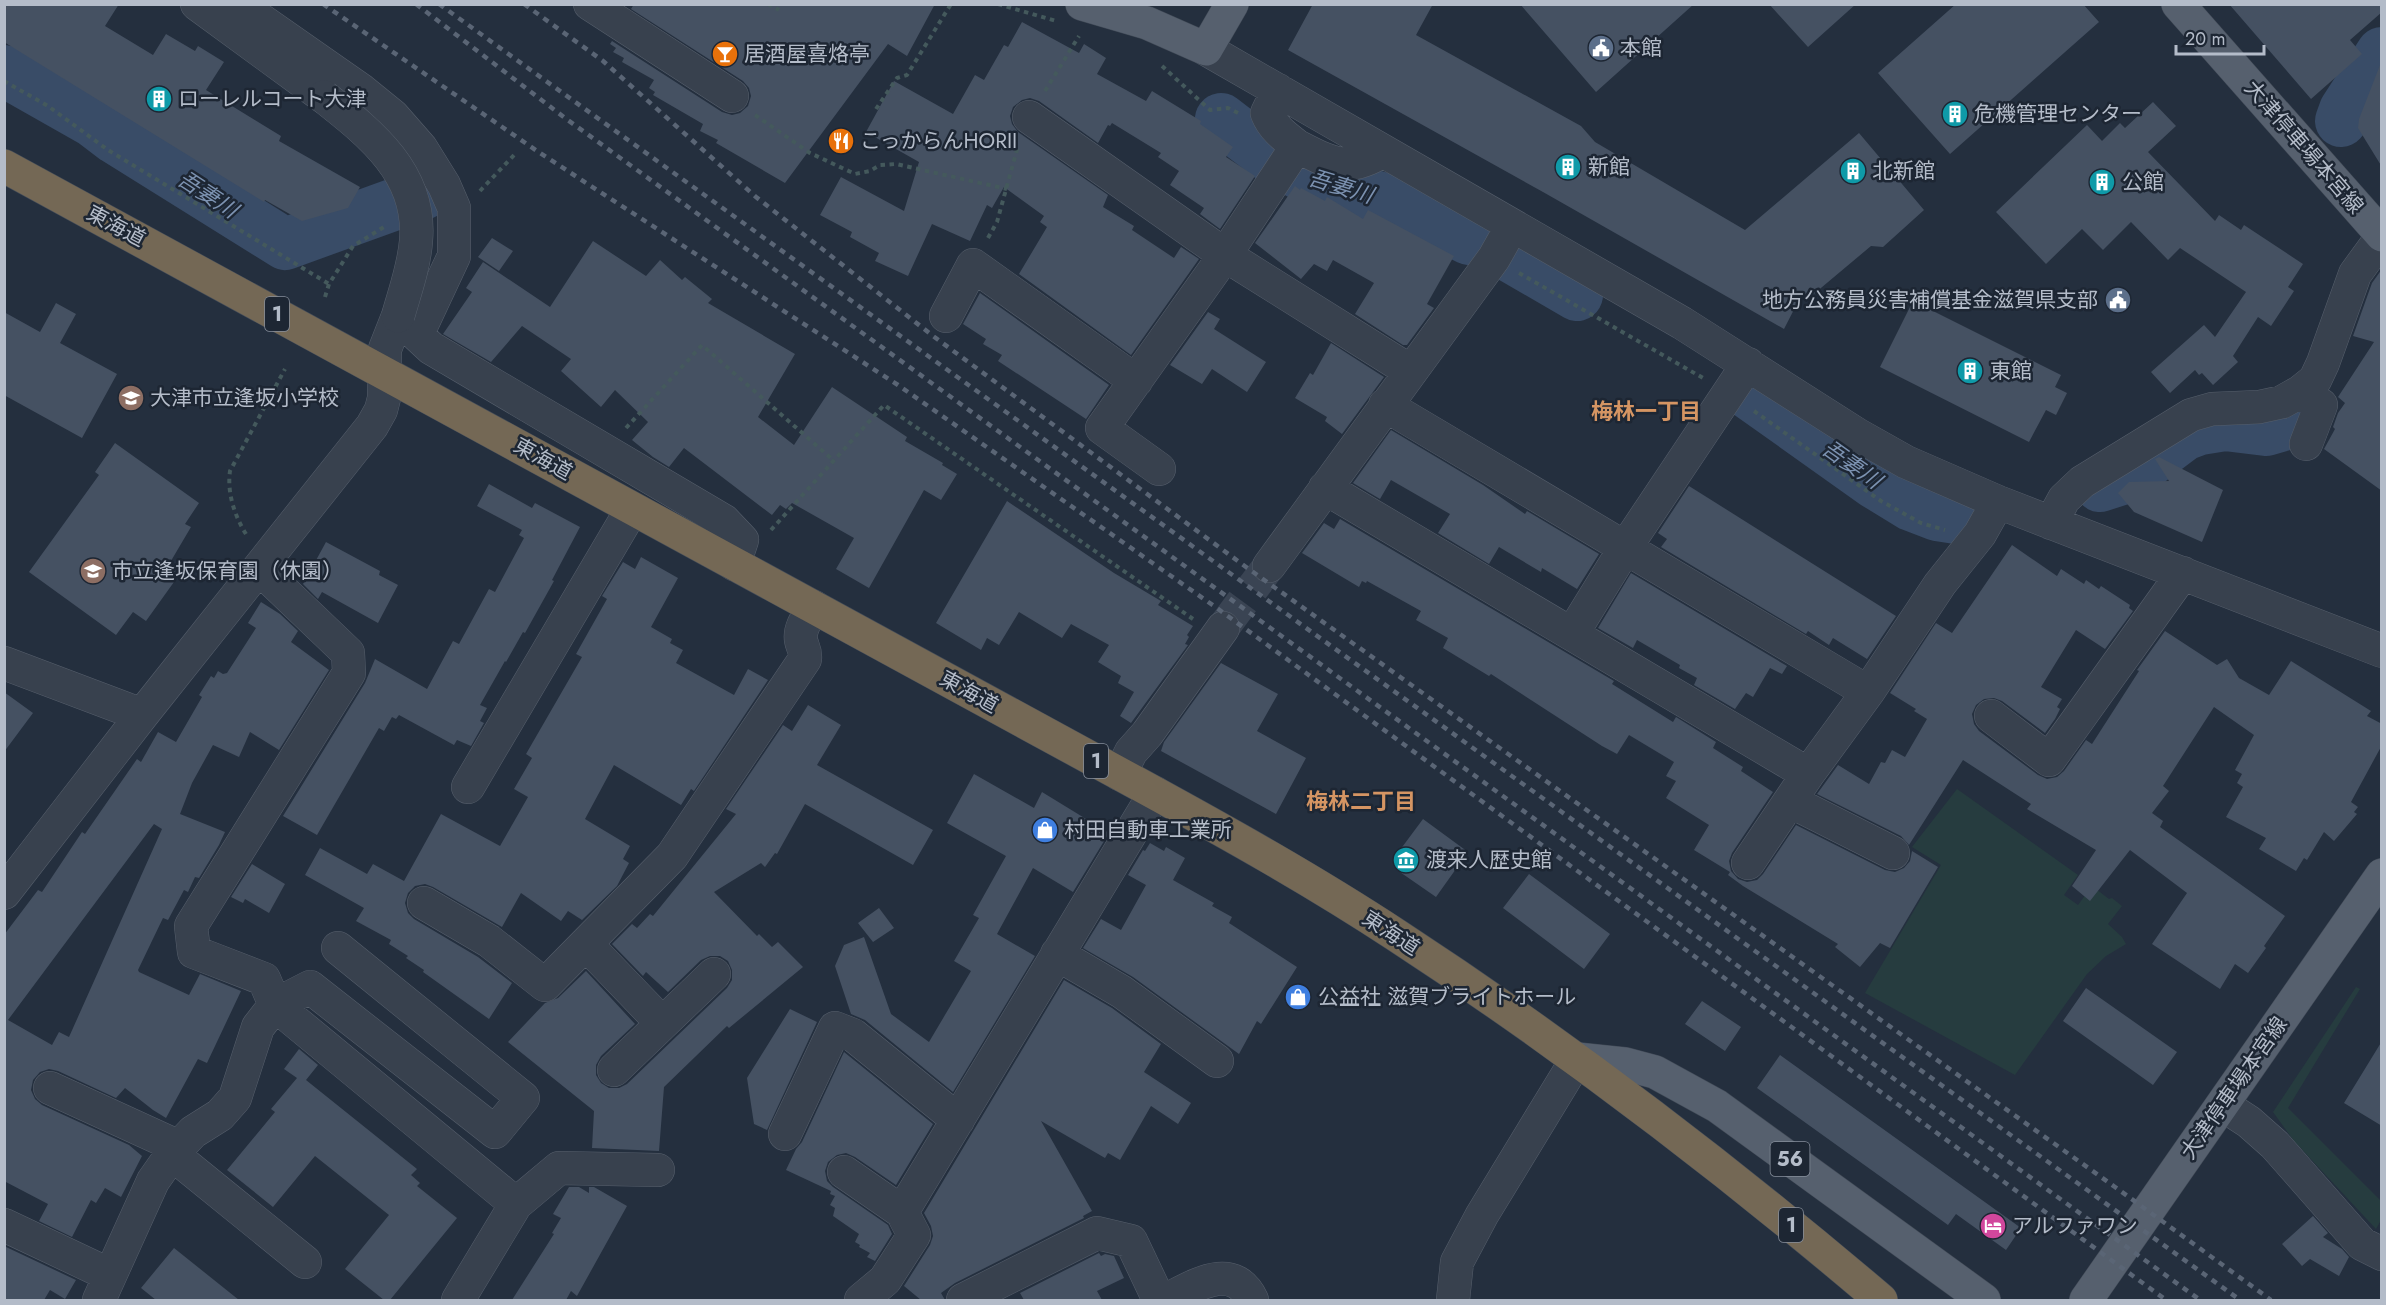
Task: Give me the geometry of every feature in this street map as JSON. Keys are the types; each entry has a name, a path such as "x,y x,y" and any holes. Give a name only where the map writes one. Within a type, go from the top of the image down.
{"highway":[{"name":"東海道","path":"4,166 1155,793 1301,876 1395,934 1577,1059 1699,1151 1881,1300"}],"main road":[{"path":"1072,14 1147,23 1206,49 1232,4"},
{"name":"大津停車場本宮線","path":"2178,4 2382,236"},
{"name":"大津停車場本宮線","path":"2086,1300 2382,875"},
{"name":"56","path":"1577,1059 1625,1064 1655,1072 1717,1106 1984,1300"}],"street":[{"path":"4,893 372,426 384,399 385,349 411,273 416,239 413,202 395,161 366,129 197,4"},
{"path":"238,4 386,109 408,132 433,166 450,196 454,208 454,256 417,335 431,348 724,521 742,540 734,564"},
{"path":"608,10 732,96"},
{"path":"1206,49 1383,151 1504,241 1682,323 1858,435 1906,462 1998,502 2382,651"},
{"path":"1278,90 1267,113 1286,152"},
{"path":"1029,117 1225,255 1410,371"},
{"path":"1286,152 1320,157 1340,164 1365,162 1383,151"},
{"path":"1159,469 1102,428 1225,255 1286,152"},
{"path":"2051,523 2064,499 2082,482 2191,415 2212,409 2259,407 2282,402 2315,380 2324,363 2355,274 2382,236"},
{"path":"1269,566 1504,241"},
{"path":"946,316 973,265 1136,381"},
{"path":"1572,634 1625,548 1748,364"},
{"path":"2300,392 2321,405 2306,444"},
{"path":"1385,405 1868,692"},
{"path":"1325,488 1808,774"},
{"path":"1748,863 1808,774 1868,692 1940,584 1980,534 1998,502"},
{"path":"468,787 632,509"},
{"path":"259,568 348,653 349,673 190,926 194,952 264,979 275,1005 516,1204"},
{"path":"1991,716 2049,760 2183,573"},
{"path":"424,903 489,941 544,985 672,856 805,659 806,650 801,641 801,631 814,607"},
{"path":"1119,774 1131,752 1147,734 1210,625"},
{"path":"4,663 142,716"},
{"path":"902,1212 1155,793"},
{"path":"1790,801 1893,853"},
{"path":"586,944 662,1023"},
{"path":"4,1225 105,1288 153,1180 193,1132 220,1115 235,1098 258,1027 275,1005 310,987 495,1132 523,1098 338,948"},
{"path":"1057,954 1122,992 1217,1061"},
{"path":"614,1070 714,974"},
{"path":"785,1134 835,1029 853,1035 958,1120"},
{"path":"1453,1300 1457,1262 1482,1215 1577,1059"},
{"path":"50,1088 175,1151 305,1262"},
{"path":"2223,1105 2249,1122 2275,1145 2362,1244 2382,1254"},
{"path":"458,1300 516,1204 558,1168 658,1170"},
{"path":"844,1172 902,1212 914,1235 885,1281 861,1300"},
{"path":"963,1300 1097,1233 1131,1241 1159,1300"},
{"path":"1166,1300 1207,1280 1232,1279 1248,1290 1252,1300"}],"path":[{"path":"768,4 779,10"},
{"path":"876,110 897,78 907,75 951,4"},
{"path":"998,4 1072,14"},
{"path":"1157,63 1210,110 1228,108 1286,152"},
{"path":"4,81 48,106 108,150 329,284"},
{"path":"732,96 745,108 810,153 855,174 870,171 880,165 896,164 1007,189"},
{"path":"605,451 702,345 833,460"},
{"path":"243,530 228,487 230,471 285,369"},
{"path":"771,531 884,405 1210,625"}],"green space":[{"path":"1957,789 2078,875 2064,895 2078,905 2092,886 2122,906 2108,924 2126,944 2106,956 2087,974 2015,1075 1865,993 1941,865 1912,847"},
{"path":"2356,987 2360,989 2288,1108 2381,1201 2381,1220 2376,1229 2294,1141 2273,1112"}],"building":[{"name":"ローレルコート大津","path":"4,4 119,4 105,26 153,55 166,34 195,51 198,46 224,62 206,90 281,136 279,141 360,187 348,208 302,221 265,200 264,202 4,42"},
{"path":"634,4 935,4 907,56 888,44 785,183 716,143 718,140 700,131 703,124 653,95 655,92 649,88 654,80 622,62 624,58 613,52 616,48 610,44 612,41 722,112 732,115 740,113 748,106 751,96 749,88 743,81 631,9"},
{"name":"新館","path":"1313,4 1433,4 1416,35 1581,126 1595,142 1745,230 1859,133 1924,210 1883,247 1871,246 1809,298 1802,294 1784,329 1288,50"},
{"name":"本館","path":"1520,4 1694,4 1596,92"},
{"path":"1769,4 1856,4 1808,47"},
{"name":"危機管理センター","path":"1956,4 2083,4 2099,22 1950,154 1878,73"},
{"path":"2229,4 2382,4 2382,12 2350,40 2362,54 2311,99"},
{"path":"1022,22 1079,53 1084,44 1106,58 1097,74 1146,101 1152,91 1201,121 1200,124 1233,147 1226,157 1255,176 1220,229 1200,214 1204,208 1170,185 1179,171 1158,157 1161,153 1112,123 1108,125 1098,143 1039,101 1030,98 1022,100 1013,107 1010,116 1018,132 1108,195 1103,207 1134,226 1132,230 1174,258 1181,247 1199,259 1131,355 1019,274 1047,227 1040,222 1044,216 1004,187 992,208 987,205 970,241 932,224 908,276 875,261 879,253 850,237 852,232 820,215 841,177 904,211 919,162 866,132 894,81 953,114 975,75 984,80 1004,45 1008,47"},
{"path":"2380,65 2382,66 2382,167 2358,128 2359,119"},
{"name":"公館","path":"2153,102 2176,126 2148,152 2215,221 2219,215 2241,230 2244,225 2303,264 2288,287 2294,291 2271,326 2258,317 2233,356 2238,362 2213,385 2202,373 2199,375 2195,370 2170,393 2151,372 2204,325 2215,337 2246,292 2180,248 2168,260 2131,222 2103,250 2082,229 2046,264 1996,212 2087,125 2102,141 2120,123 2125,128"},
{"path":"1295,186 1325,201 1327,197 1363,219 1368,210 1454,256 1427,304 1434,308 1407,345 1403,345 1355,314 1374,283 1333,260 1327,271 1314,264 1301,279 1255,243"},
{"path":"492,238 513,251 499,271 478,257"},
{"path":"593,241 646,276 660,260 682,280 685,277 712,299 708,303 795,354 758,417 794,445 832,387 907,437 905,441 957,474 941,500 924,490 869,588 836,569 854,538 792,503 786,509 780,505 772,515 684,448 669,467 653,457 632,440 648,422 615,390 601,407 561,371 571,359 522,326 491,362 443,334 472,292 466,288 483,262 550,307"},
{"path":"2382,269 2382,491 2324,449 2335,429 2333,427 2338,413 2345,403 2338,397 2374,342 2353,336 2372,283"},
{"path":"980,293 1109,385 1086,419 998,361 1002,355 983,344 986,339 963,324"},
{"name":"東館","path":"1913,301 2061,375 2055,387 2067,393 2056,415 2046,410 2029,442 1880,367"},
{"path":"56,303 76,314 60,343 117,374 82,438 4,395 4,312 40,332"},
{"path":"1208,312 1220,319 1214,329 1266,362 1247,392 1212,369 1202,384 1170,365"},
{"path":"1331,343 1384,377 1342,434 1325,421 1327,417 1295,398 1310,373 1313,375"},
{"path":"1391,430 1483,485 1525,514 1527,511 1599,554 1577,589 1542,568 1541,572 1499,547 1489,564 1438,533 1450,514 1391,480 1380,499 1353,483"},
{"path":"115,443 199,503 185,524 191,527 168,566 179,575 146,621 133,612 116,635 29,572 99,475 95,472"},
{"path":"2159,457 2223,490 2202,542 2134,512 2118,493 2129,482 2169,481 2155,459"},
{"path":"489,484 532,508 535,503 580,527 552,580 554,581 480,705 487,708 480,721 484,723 471,746 457,740 454,745 399,715 396,719 392,717 384,731 379,728 317,835 283,816 365,683 375,659 427,689 453,641 459,644 489,589 495,592 524,538 519,535 522,530 477,506"},
{"path":"1689,486 1896,616 1867,659 1833,638 1829,645 1808,631 1806,634 1661,547 1667,539 1658,533"},
{"path":"1007,501 1114,573 1161,601 1158,605 1193,626 1187,635 1189,637 1185,644 1188,645 1131,723 1120,716 1134,692 1118,683 1121,676 1098,662 1109,645 1071,624 1062,638 1019,612 999,645 987,638 981,650 936,623"},
{"path":"1340,519 1614,681 1612,684 1673,722 1676,717 1716,742 1713,748 1743,767 1741,771 1773,792 1732,853 1729,861 1731,871 1738,879 1747,882 1757,880 1796,825 1885,870 1895,872 1904,868 1910,861 1912,851 1938,867 1890,948 1880,943 1860,967 1835,947 1838,944 1743,886 1728,875 1730,872 1694,850 1709,825 1666,798 1676,781 1666,776 1674,762 1629,735 1617,754 1602,746 1491,674 1489,676 1443,648 1448,638 1416,620 1421,611 1367,581 1366,583 1362,581 1359,587 1302,553 1324,523 1334,529"},
{"path":"326,542 380,571 379,575 398,585 378,623 322,592 318,599 303,584"},
{"path":"2012,545 2057,576 2061,569 2084,584 2086,580 2099,589 2101,586 2130,605 2129,608 2133,611 2105,649 2076,630 2041,687 2062,699 2057,707 2060,709 2055,719 2045,733 2002,701 1994,698 1984,699 1976,705 1972,714 1974,724 1979,731 2038,775 2047,779 2057,777 2064,771 2086,740 2092,744 2139,671 2137,670 2165,631 2217,665 2227,659 2239,678 2269,695 2291,661 2371,711 2367,716 2382,724 2382,745 2351,802 2358,807 2354,812 2357,814 2334,841 2324,832 2307,860 2304,858 2296,871 2259,849 2266,838 2226,817 2243,787 2237,783 2242,774 2235,770 2254,735 2214,707 2163,786 2169,791 2152,813 2163,821 2160,827 2285,916 2248,973 2235,964 2220,989 2152,944 2187,893 2130,850 2090,901 2072,886 2096,850 2027,809 2031,804 1963,760 1909,845 1901,836 1817,794 1838,765 1869,784 1881,762 1885,763 1892,750 1905,757 1927,719 1914,711 1916,709 1890,693 1936,623 1952,633"},
{"path":"641,557 678,578 651,627 672,639 670,643 683,650 676,663 734,695 748,669 768,680 694,791 691,789 681,805 614,765 585,819 630,846 623,859 629,863 617,886 582,920 568,911 561,921 521,893 502,927 425,884 415,886 408,893 405,903 408,913 414,919 478,957 512,983 489,1019 423,972 424,970 406,958 408,956 389,944 391,940 356,921 364,908 305,875 320,848 367,874 373,864 404,881 441,814 500,846 528,797 514,789 532,758 526,754 582,657 576,654 607,599 602,596 623,562 635,569"},
{"path":"1631,573 1787,666 1782,674 1770,668 1753,697 1746,693 1735,709 1694,685 1697,678 1679,668 1680,665 1637,640 1633,648 1598,628"},
{"path":"261,602 280,614 298,631 291,642 329,670 279,750 250,732 239,757 213,745 192,783 180,814 225,832 199,878 195,877 188,892 184,890 168,920 163,918 138,970 189,995 200,974 241,991 207,1063 198,1059 166,1118 125,1088 116,1098 49,1069 40,1072 33,1080 31,1090 35,1099 42,1105 129,1145 142,1156 121,1197 105,1188 96,1203 91,1200 72,1237 39,1221 48,1204 4,1181 4,935 38,890 42,892 82,832 85,834 137,759 141,762 158,732 176,742 202,697 199,695 211,676 214,678 218,671 223,674 227,673 256,628 248,623","holes":["154,824 162,829 69,1037 59,1032 52,1045 8,1020"]},
{"path":"1221,663 1278,694 1257,731 1306,758 1276,814 1161,751 1164,742"},
{"path":"4,692 33,713 4,752"},
{"path":"808,705 841,725 817,765 933,830 913,865 805,804 777,854 775,853 765,867 761,863 714,892 757,936 759,934 772,947 778,942 803,967 729,1028 727,1026 664,1087 659,1151 592,1148 594,1111 508,1042 545,1003 558,998 586,971 635,1024 601,1056 596,1065 596,1075 601,1083 609,1088 619,1088 627,1084 727,988 732,980 732,970 728,961 720,956 710,956 701,960 668,992 646,972 643,976 612,944 632,924 637,928 650,914 653,916 736,814 726,809 783,725 792,731"},
{"path":"974,774 1034,808 1042,792 1109,833 1073,892 1033,868 997,934 1035,956 953,1092 865,1020 851,1014 835,966 844,945 864,937 891,1014 929,1042 971,971 954,961 979,918 973,915 1006,856 947,823"},
{"path":"1423,819 1468,852 1436,897 1397,870 1401,863 1394,858"},
{"path":"1150,843 1164,851 1166,847 1185,858 1173,880 1214,903 1212,906 1232,917 1229,923 1297,967 1261,1024 1257,1021 1239,1054 1133,977 1083,948 1101,919 1121,930 1146,885 1128,875 1143,850 1145,851"},
{"path":"252,864 285,884 269,913 245,899 243,903 231,897"},
{"path":"1529,874 1610,934 1584,969 1503,908"},
{"path":"879,908 894,928 873,942 858,923"},
{"path":"1064,980 1112,1008 1161,1044 1144,1072 1191,1103 1178,1124 1151,1106 1120,1160 1108,1153 1105,1158 1041,1121 1092,1211 1083,1216 1084,1218 955,1283 941,1293 945,1300 921,1300 904,1286 930,1245 933,1236 924,1213"},
{"path":"2086,988 2177,1052 2153,1085 2063,1021"},
{"path":"1702,1001 1741,1027 1725,1051 1685,1024"},
{"path":"790,1009 817,1022 767,1130 754,1124 747,1078"},
{"path":"2382,1041 2382,1126 2344,1103"},
{"path":"299,1049 318,1065 306,1080 417,1169 411,1175 420,1183 417,1186 457,1218 390,1300 384,1300 345,1269 389,1215 315,1156 273,1207 227,1170 275,1112 271,1109 297,1078 284,1069"},
{"path":"844,1052 933,1124 896,1185 846,1153 837,1155 828,1162 825,1171 827,1181 888,1225 892,1234 875,1261 867,1257 870,1253 855,1242 859,1234 833,1216 835,1208 830,1205 835,1196 830,1194 831,1191 786,1170 802,1142"},
{"path":"1780,1055 2021,1228 2006,1250 1956,1214 1948,1225 1757,1088"},
{"path":"569,1187 579,1187 589,1193 589,1187 594,1187 627,1206 577,1296 571,1291 566,1300 512,1300 554,1234 552,1233 561,1218 553,1214"},
{"path":"2313,1216 2328,1233 2323,1237 2342,1249 2349,1257 2339,1276 2310,1259 2302,1266 2282,1244"},
{"path":"4,1246 76,1280 65,1299 50,1290 44,1300 4,1300"},
{"path":"174,1248 239,1300 156,1300 141,1288"},
{"path":"1099,1253 1101,1256 1105,1254 1114,1256 1124,1278 1097,1291 1102,1300 1024,1300 1020,1293"}],"waterway":[{"name":"吾妻川","path":"2341,121 2345,110 2382,53"},
{"name":"吾妻川","path":"4,71 94,122 115,138 285,244 423,194"},
{"name":"吾妻川","path":"1221,119 1272,158 1302,175 1395,202 1469,239"},
{"name":"吾妻川","path":"1508,255 1577,295"},
{"name":"吾妻川","path":"1747,392 1875,483 1911,505 1937,515 1963,519"},
{"name":"吾妻川","path":"2100,486 2128,477 2184,435 2200,429 2225,425 2266,430 2283,425 2300,412"}],"tunnel":[{"path":"1223,628 1269,566"}],"railway":[{"path":"323,4 540,153 898,385 1214,606 2166,1300"},
{"path":"416,4 565,118 2200,1300"},
{"path":"439,4 2240,1300"},
{"path":"524,4 603,61 756,197 933,336 1246,567 2271,1300"}],"place":[{"name":"本館","path":"1601,48"},
{"name":"居酒屋喜烙亭","path":"725,54"},
{"name":"ローレルコート大津","path":"159,99"},
{"name":"危機管理センター","path":"1955,114"},
{"name":"こっからんHORII","path":"841,141"},
{"name":"新館","path":"1568,167"},
{"name":"北新館","path":"1853,171"},
{"name":"公館","path":"2102,182"},
{"name":"地方公務員災害補償基金滋賀県支部","path":"2118,300"},
{"name":"東館","path":"1970,371"},
{"name":"大津市立逢坂小学校","path":"131,398"},
{"name":"市立逢坂保育園（休園）","path":"93,571"},
{"name":"村田自動車工業所","path":"1045,830"},
{"name":"渡来人歴史館","path":"1406,860"},
{"name":"公益社 滋賀ブライトホール","path":"1298,997"},
{"name":"アルファワン","path":"1993,1226"}],"district":[{"name":"梅林一丁目","path":"1646,411"},
{"name":"梅林二丁目","path":"1361,801"}]}
